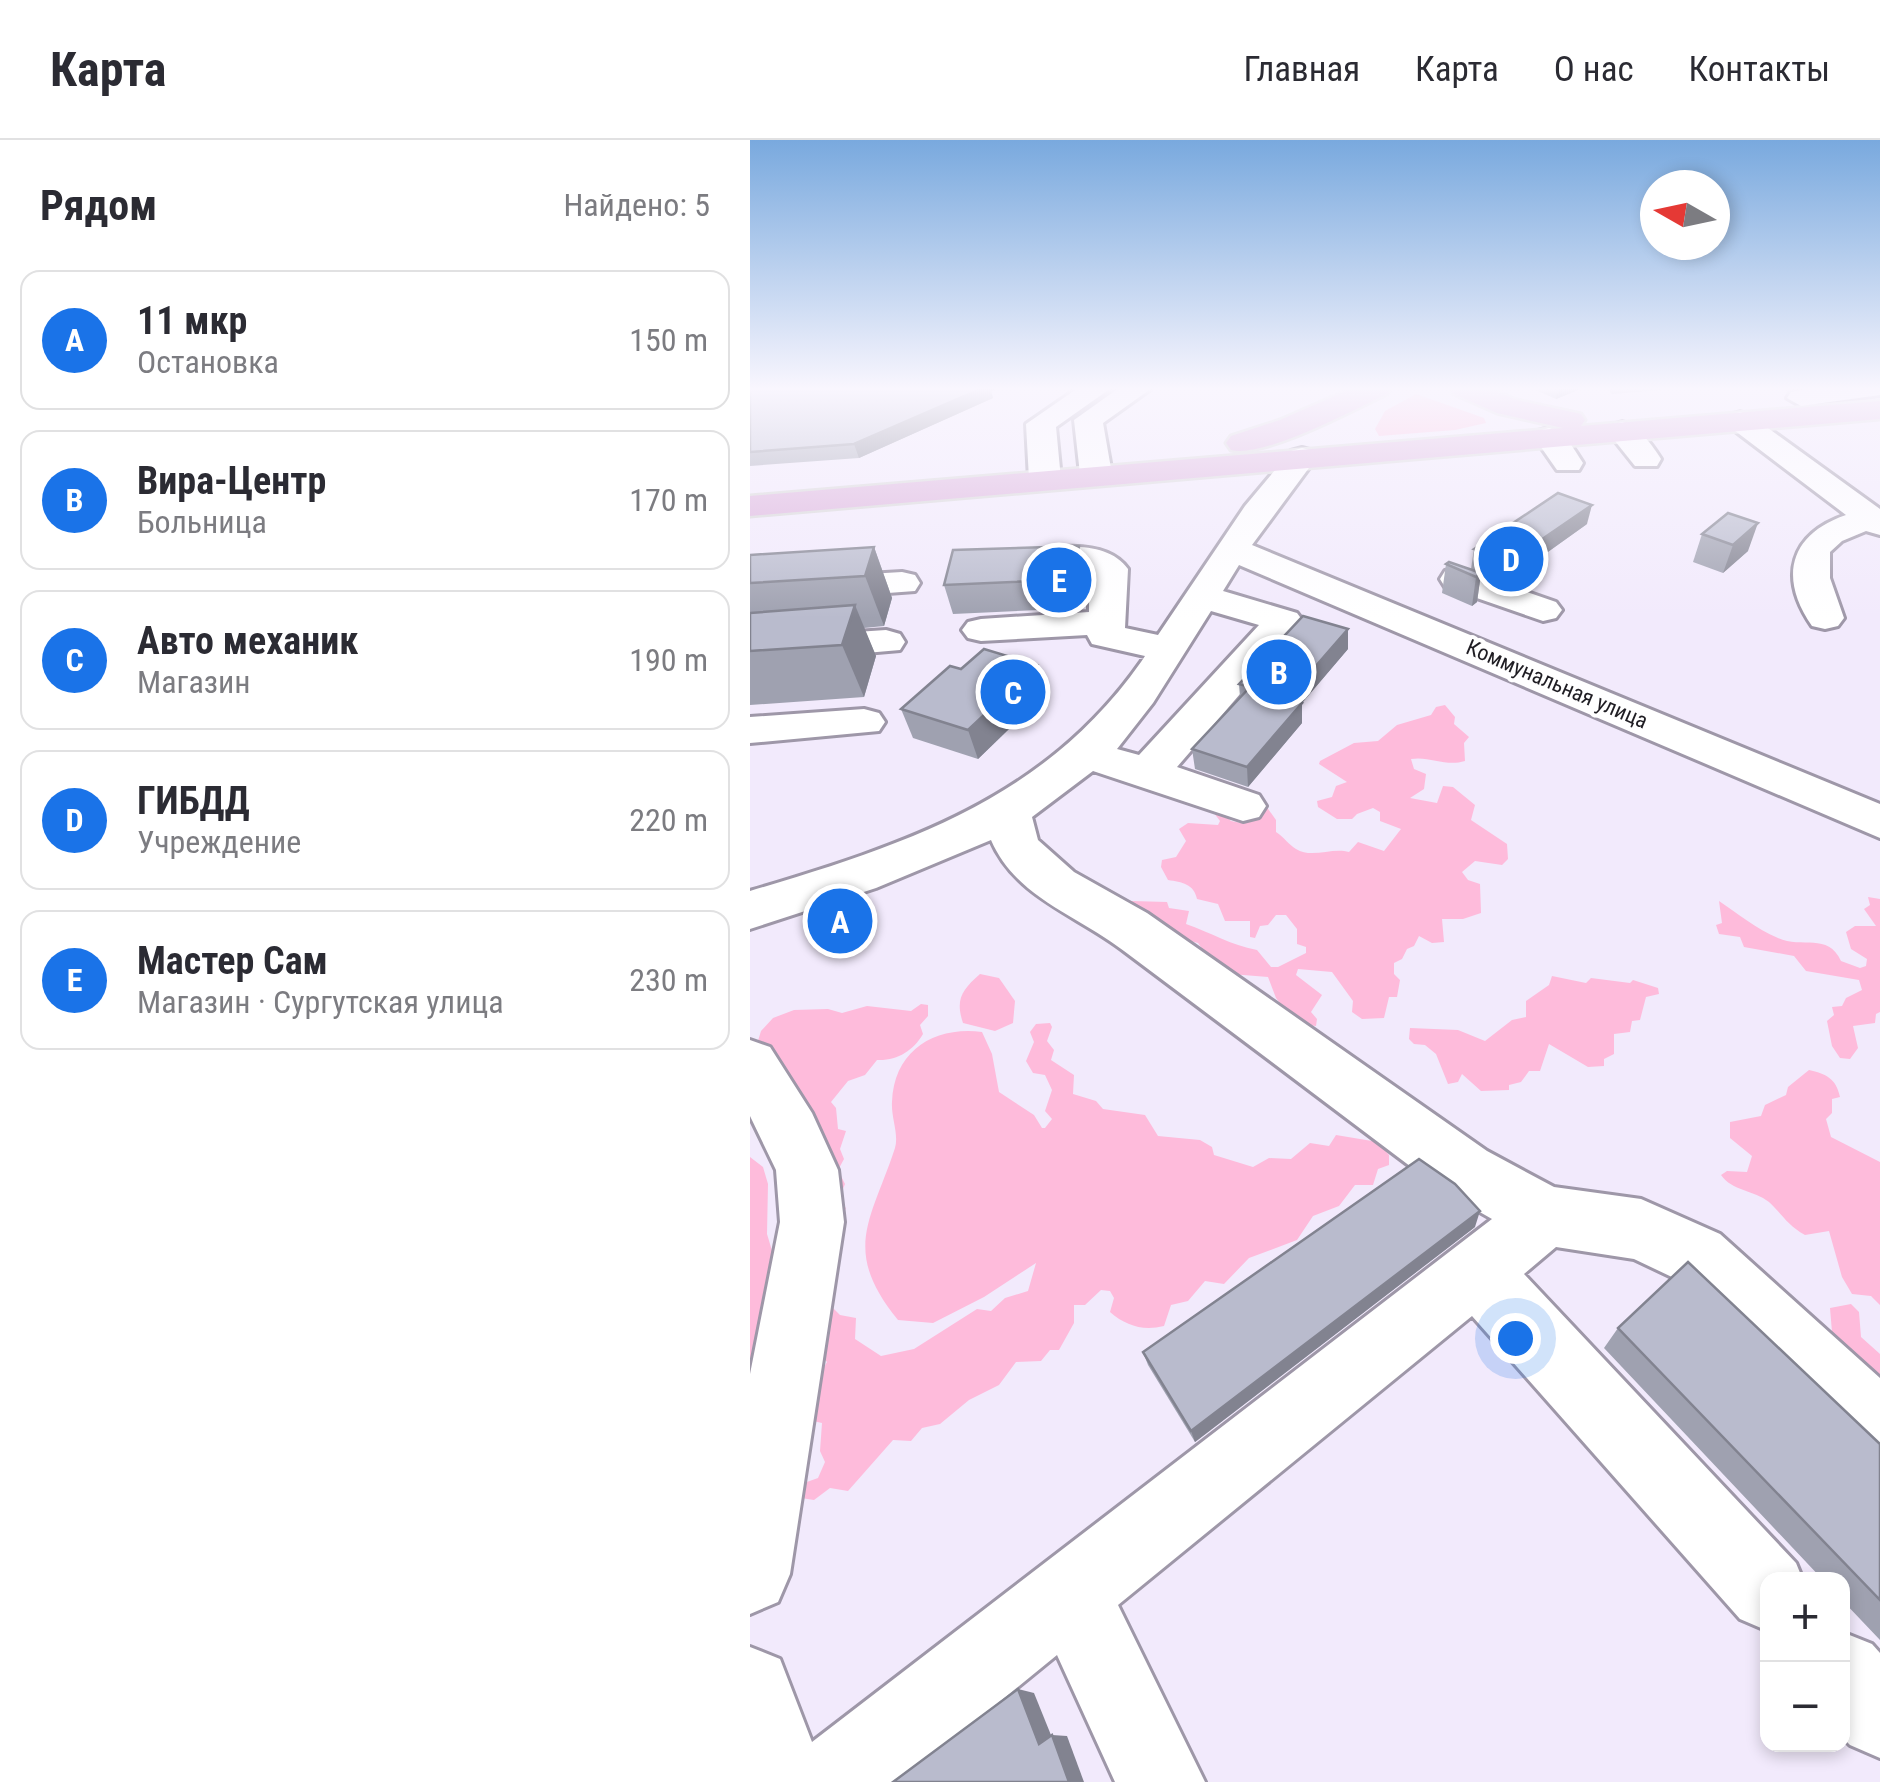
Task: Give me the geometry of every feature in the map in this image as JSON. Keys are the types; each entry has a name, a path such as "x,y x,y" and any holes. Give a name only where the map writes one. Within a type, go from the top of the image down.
{"main road":[{"path":"750,506 1070,465"}],"street":[{"path":"750,910 895,862 1008,814 1060,780 1088,755 1137,697 1232,549 1296,465"},
{"path":"1798,465 1875,522"},
{"path":"1825,618 1807,563 1811,550 1834,529 1875,522"},
{"name":"Коммунальная улица","path":"1232,549 1330,584 1880,822"},
{"path":"1022,563 1091,559 1103,562 1110,569 1106,636 1169,648"},
{"path":"1458,578 1543,610"},
{"path":"750,592 902,583"},
{"path":"1148,773 1284,621 1202,596"},
{"path":"981,630 1106,622"},
{"path":"750,651 886,642"},
{"path":"750,730 864,722"},
{"path":"1088,755 1243,806"},
{"path":"1008,814 1018,848 1040,871 1144,938 1466,1171 1518,1204 1546,1216 1641,1230 1697,1256 1880,1427"},
{"path":"750,1064 791,1132 807,1170 812,1222 750,1574"},
{"path":"832,1782 1546,1216"},
{"path":"1476,1271 1760,1582"},
{"path":"1070,1593 1161,1782"},
{"path":"1850,1683 1880,1715"},
{"path":"750,1689 765,1742 784,1782"}],"shaded area":[{"path":"1445,705 1455,717 1454,724 1469,737 1464,743 1465,761 1411,759 1414,769 1426,774 1424,789 1410,798 1437,803 1443,786 1453,787 1475,805 1471,820 1507,844 1508,859 1502,865 1475,861 1462,872 1468,880 1480,884 1481,913 1463,919 1442,919 1444,942 1432,943 1419,936 1402,959 1394,963 1394,974 1400,980 1397,997 1389,997 1384,1018 1362,1019 1352,1012 1353,1001 1332,972 1298,969 1296,975 1322,995 1311,1012 1317,1019 1316,1026 1295,1023 1276,998 1268,977 1231,974 1202,964 1205,953 1198,943 1167,935 1132,908 1132,901 1167,902 1169,908 1189,911 1186,924 1257,950 1271,967 1306,953 1306,947 1297,944 1297,929 1286,915 1276,915 1268,925 1260,926 1255,938 1250,937 1250,921 1225,921 1218,904 1197,899 1190,887 1168,880 1162,860 1176,857 1186,841 1179,829 1188,823 1218,825 1220,821 1214,813 1223,813 1231,821 1241,823 1257,808 1266,806 1276,820 1276,832 1302,852 1349,852 1358,842 1384,851 1401,829 1380,821 1380,812 1373,808 1352,819 1337,819 1318,807 1317,801 1332,797 1336,786 1347,782 1320,761 1354,743 1378,741 1397,725 1431,715 1436,707"},
{"path":"1868,897 1880,899 1880,1012 1875,1023 1853,1026 1858,1048 1850,1059 1840,1058 1832,1046 1827,1021 1834,1015 1832,1007 1842,1006 1846,998 1862,990 1859,980 1806,971 1794,956 1744,947 1740,937 1719,934 1719,901 1770,934 1787,941 1822,944 1836,952 1841,961 1860,968 1866,966 1867,959 1851,949 1846,932 1855,926 1876,926 1864,909 1870,905"},
{"path":"980,974 999,978 1015,1001 1013,1023 995,1031 963,1023 962,996"},
{"path":"1552,976 1586,983 1591,978 1630,983 1633,980 1658,988 1659,994 1646,997 1640,1020 1632,1021 1630,1032 1614,1034 1614,1054 1604,1059 1604,1066 1588,1067 1549,1044 1540,1071 1529,1071 1521,1082 1509,1085 1509,1090 1481,1091 1462,1074 1458,1082 1448,1084 1436,1054 1409,1039 1410,1028 1458,1030 1485,1041 1512,1020 1526,1017 1526,1001 1549,985"},
{"path":"921,1004 928,1005 928,1016 920,1025 923,1034 914,1045 898,1057 877,1060 865,1075 848,1081 831,1102 836,1108 838,1129 846,1131 840,1149 844,1159 838,1170 845,1184 838,1201 846,1208 842,1216 757,1044 761,1031 773,1018 794,1010 828,1009 842,1013 867,1006 911,1011"},
{"path":"1050,1023 1047,1041 1054,1050 1051,1060 1074,1075 1073,1094 1096,1101 1103,1109 1145,1115 1158,1136 1200,1140 1212,1147 1214,1155 1253,1167 1269,1158 1291,1159 1310,1143 1329,1146 1336,1135 1378,1142 1389,1155 1389,1165 1378,1169 1373,1185 1355,1185 1339,1206 1313,1216 1297,1240 1249,1258 1224,1284 1205,1281 1188,1301 1171,1305 1164,1326 1142,1327 1116,1317 1110,1312 1114,1298 1110,1291 1101,1290 1085,1305 1074,1305 1074,1323 1059,1350 1050,1350 1041,1361 1016,1362 999,1385 969,1400 940,1424 922,1428 911,1441 893,1440 848,1491 830,1488 814,1500 801,1498 804,1483 818,1478 825,1462 820,1451 822,1423 804,1419 807,1397 827,1362 819,1353 828,1303 840,1315 856,1318 855,1339 881,1356 914,1349 977,1309 991,1311 1005,1298 1028,1291 1036,1263 984,1297 933,1323 898,1320 881,1296 870,1274 866,1235 895,1148 892,1102 900,1068 920,1045 933,1038 948,1033 982,1032 992,1054 999,1092 1034,1115 1045,1128 1052,1119 1045,1111 1052,1090 1045,1075 1033,1073 1026,1061 1034,1042 1030,1032 1036,1024"},
{"path":"1809,1070 1829,1078 1840,1097 1832,1099 1832,1113 1826,1119 1831,1137 1880,1162 1880,1305 1871,1296 1852,1294 1842,1277 1829,1231 1805,1235 1769,1202 1721,1175 1727,1171 1747,1172 1752,1156 1730,1138 1730,1122 1761,1116 1765,1105 1786,1095 1788,1087"},
{"path":"750,1157 763,1167 768,1184 767,1234 776,1264 750,1402"},
{"path":"1851,1304 1859,1312 1861,1337 1880,1354 1880,1407 1818,1340 1832,1332 1830,1308"}],"building":[{"path":"1558,493 1592,505 1510,561 1474,549"},
{"path":"1728,513 1758,523 1733,545 1702,534"},
{"path":"1079,546 1076,579 944,585 953,550"},
{"path":"874,547 865,576 750,583 750,555"},
{"path":"1446,564 1481,573 1476,577"},
{"path":"855,605 842,645 750,651 750,613"},
{"path":"1303,616 1348,629 1288,698 1302,703 1247,767 1192,749 1250,687 1239,684"},
{"path":"984,649 1037,665 968,730 901,709 950,666 961,669"},
{"path":"1419,1159 1455,1184 1480,1211 1191,1431 1143,1352"},
{"path":"1688,1262 1880,1444 1880,1600 1618,1328"},
{"path":"1018,1689 1039,1744 1052,1735 1069,1782 893,1782"}],"place":[{"name":"ГИБДД","path":"1511,559"},
{"name":"Мастер Сам","path":"1059,580"},
{"name":"Вира-Центр","path":"1279,672"},
{"name":"Авто механик","path":"1013,692"},
{"name":"11 мкр","path":"840,921"}]}
